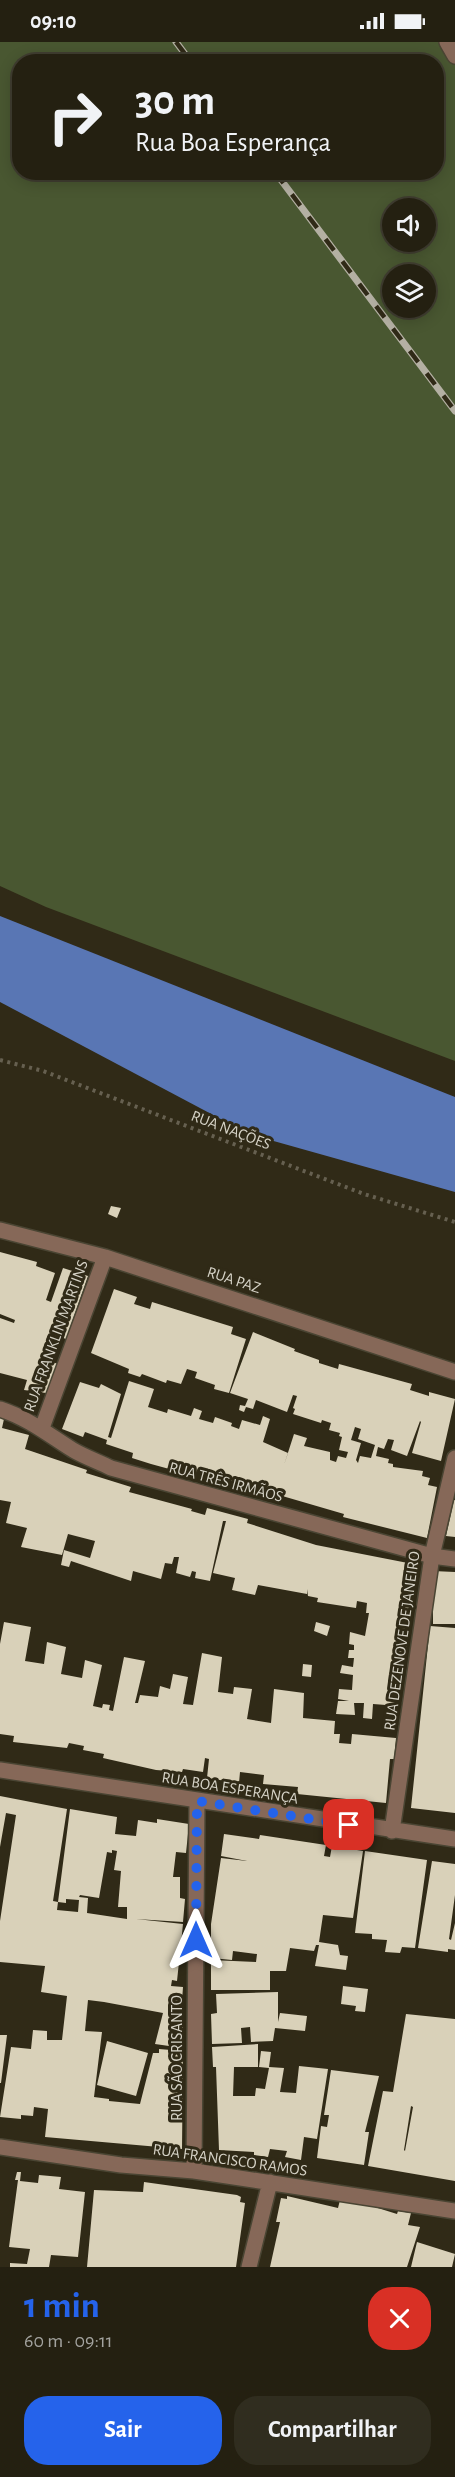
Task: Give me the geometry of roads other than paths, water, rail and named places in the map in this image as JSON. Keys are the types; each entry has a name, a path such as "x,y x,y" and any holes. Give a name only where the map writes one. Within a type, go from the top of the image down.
{"street":[{"path":"447,42 455,56"},
{"name":"RUA PAZ","path":"0,1230 105,1257 455,1372"},
{"name":"RUA FRANKLIN MARTINS","path":"42,1428 105,1257"},
{"name":"RUA TRÊS IRMÃOS","path":"0,1410 13,1413 42,1428 74,1450 111,1468 432,1556 455,1559"},
{"name":"RUA DEZENOVE DE JANEIRO","path":"392,1831 432,1556 455,1458"},
{"name":"RUA BOA ESPERANÇA","path":"0,1770 455,1839"},
{"name":"RUA SÃO CRISANTO","path":"194,2171 197,1801"},
{"name":"RUA FRANCISCO RAMOS","path":"0,2148 194,2171 455,2211"},
{"path":"249,2267 270,2182"}],"water":[{"path":"0,916 455,1097 455,1192 249,1134 0,1002"}],"railway":[{"path":"176,42 185,54"},
{"path":"281,180 455,411"}]}
